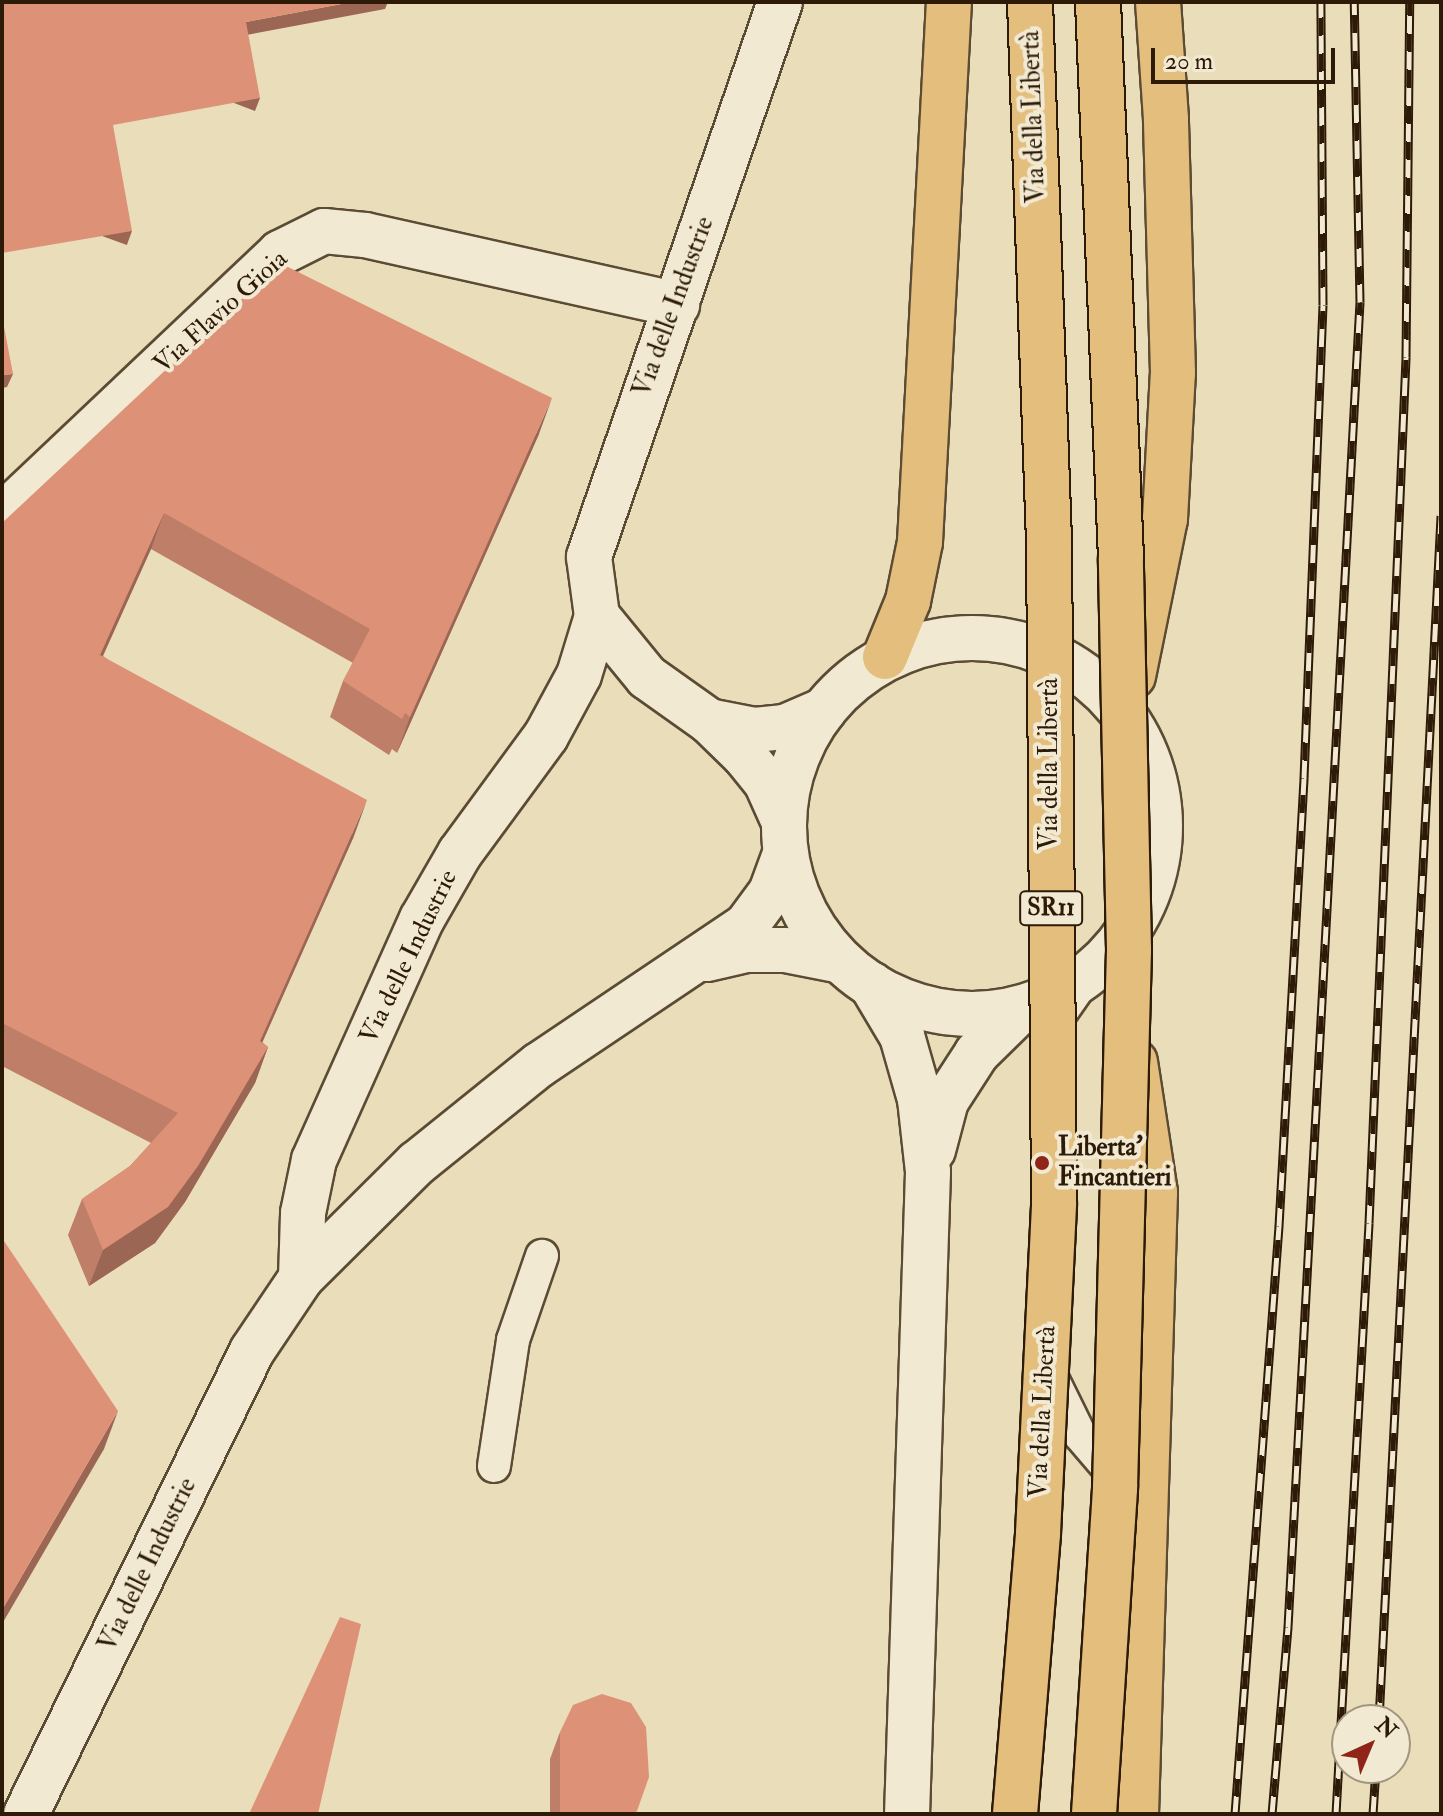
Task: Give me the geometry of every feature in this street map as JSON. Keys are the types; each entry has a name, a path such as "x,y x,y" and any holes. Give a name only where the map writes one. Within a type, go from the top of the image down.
{"highway":[{"path":"885,657 908,601 920,542 949,2"},
{"name":"Via della Libertà","path":"1015,1814 1038,1533 1054,1202 1049,541 1030,2"},
{"path":"1094,1814 1115,1488 1129,950 1121,558 1098,2"},
{"path":"1139,737 1130,698 1136,647 1165,519 1173,373 1166,119 1158,2"},
{"path":"1124,940 1132,1045 1155,1192 1148,1516 1136,1814"}],"street":[{"name":"Via delle Industrie","path":"301,1278 303,1213 314,1160 422,919 460,853 546,736 579,675 597,616 589,557 780,2"},
{"name":"Via Flavio Gioia","path":"2,516 280,253 324,231 365,235 677,305"},
{"path":"597,616 647,677 709,721 766,782 784,838 797,900 856,972 902,1036 920,1099 928,1172 907,1814"},
{"path":"784,838 785,794 804,737 824,710 841,689 885,657 941,639 999,639 1042,652 1104,690 1139,737 1158,788 1161,841 1149,893 1124,940 1086,977 1024,1007 995,1014 945,1014 897,1000 856,972"},
{"path":"709,721 755,730 785,727 824,710"},
{"name":"Via delle Industrie","path":"26,1814 252,1351 301,1278 417,1163 527,1075 701,960 746,926 771,892 784,838"},
{"name":"Via delle Industrie","path":"701,960 746,950 785,950 856,972"},
{"path":"928,1172 946,1101 977,1053 1024,1007"}],"lane":[{"path":"1086,977 1056,1016 1037,1063 1032,1305 1042,1358 1080,1435 1148,1516"},
{"path":"494,1466 513,1340 542,1256"}],"building":[{"path":"2,2 352,2 246,22 260,98 113,125 132,231 2,253"},
{"path":"280,263 552,398 410,717 405,713 402,719 343,681 370,629 164,513 100,655 367,800 260,1041 268,1047 198,1166 168,1207 103,1250 82,1199 130,1166 178,1113 2,1023 2,523"},
{"path":"2,316 13,374 2,375"},
{"path":"2,1238 118,1411 2,1610"},
{"path":"340,1617 361,1624 318,1814 249,1814"},
{"path":"602,1694 631,1703 646,1727 649,1777 634,1814 560,1814 560,1732 573,1705"}],"railway":[{"path":"1235,1814 1279,1226 1304,778 1323,305 1321,2"},
{"path":"1272,1814 1288,1627 1360,302 1354,2"},
{"path":"1336,1814 1369,1223 1406,357 1410,2"},
{"path":"1380,1704 1441,516"},
{"path":"1373,1814 1375,1784"}],"place":[{"name":"Liberta' Fincantieri","path":"1042,1163"}]}
